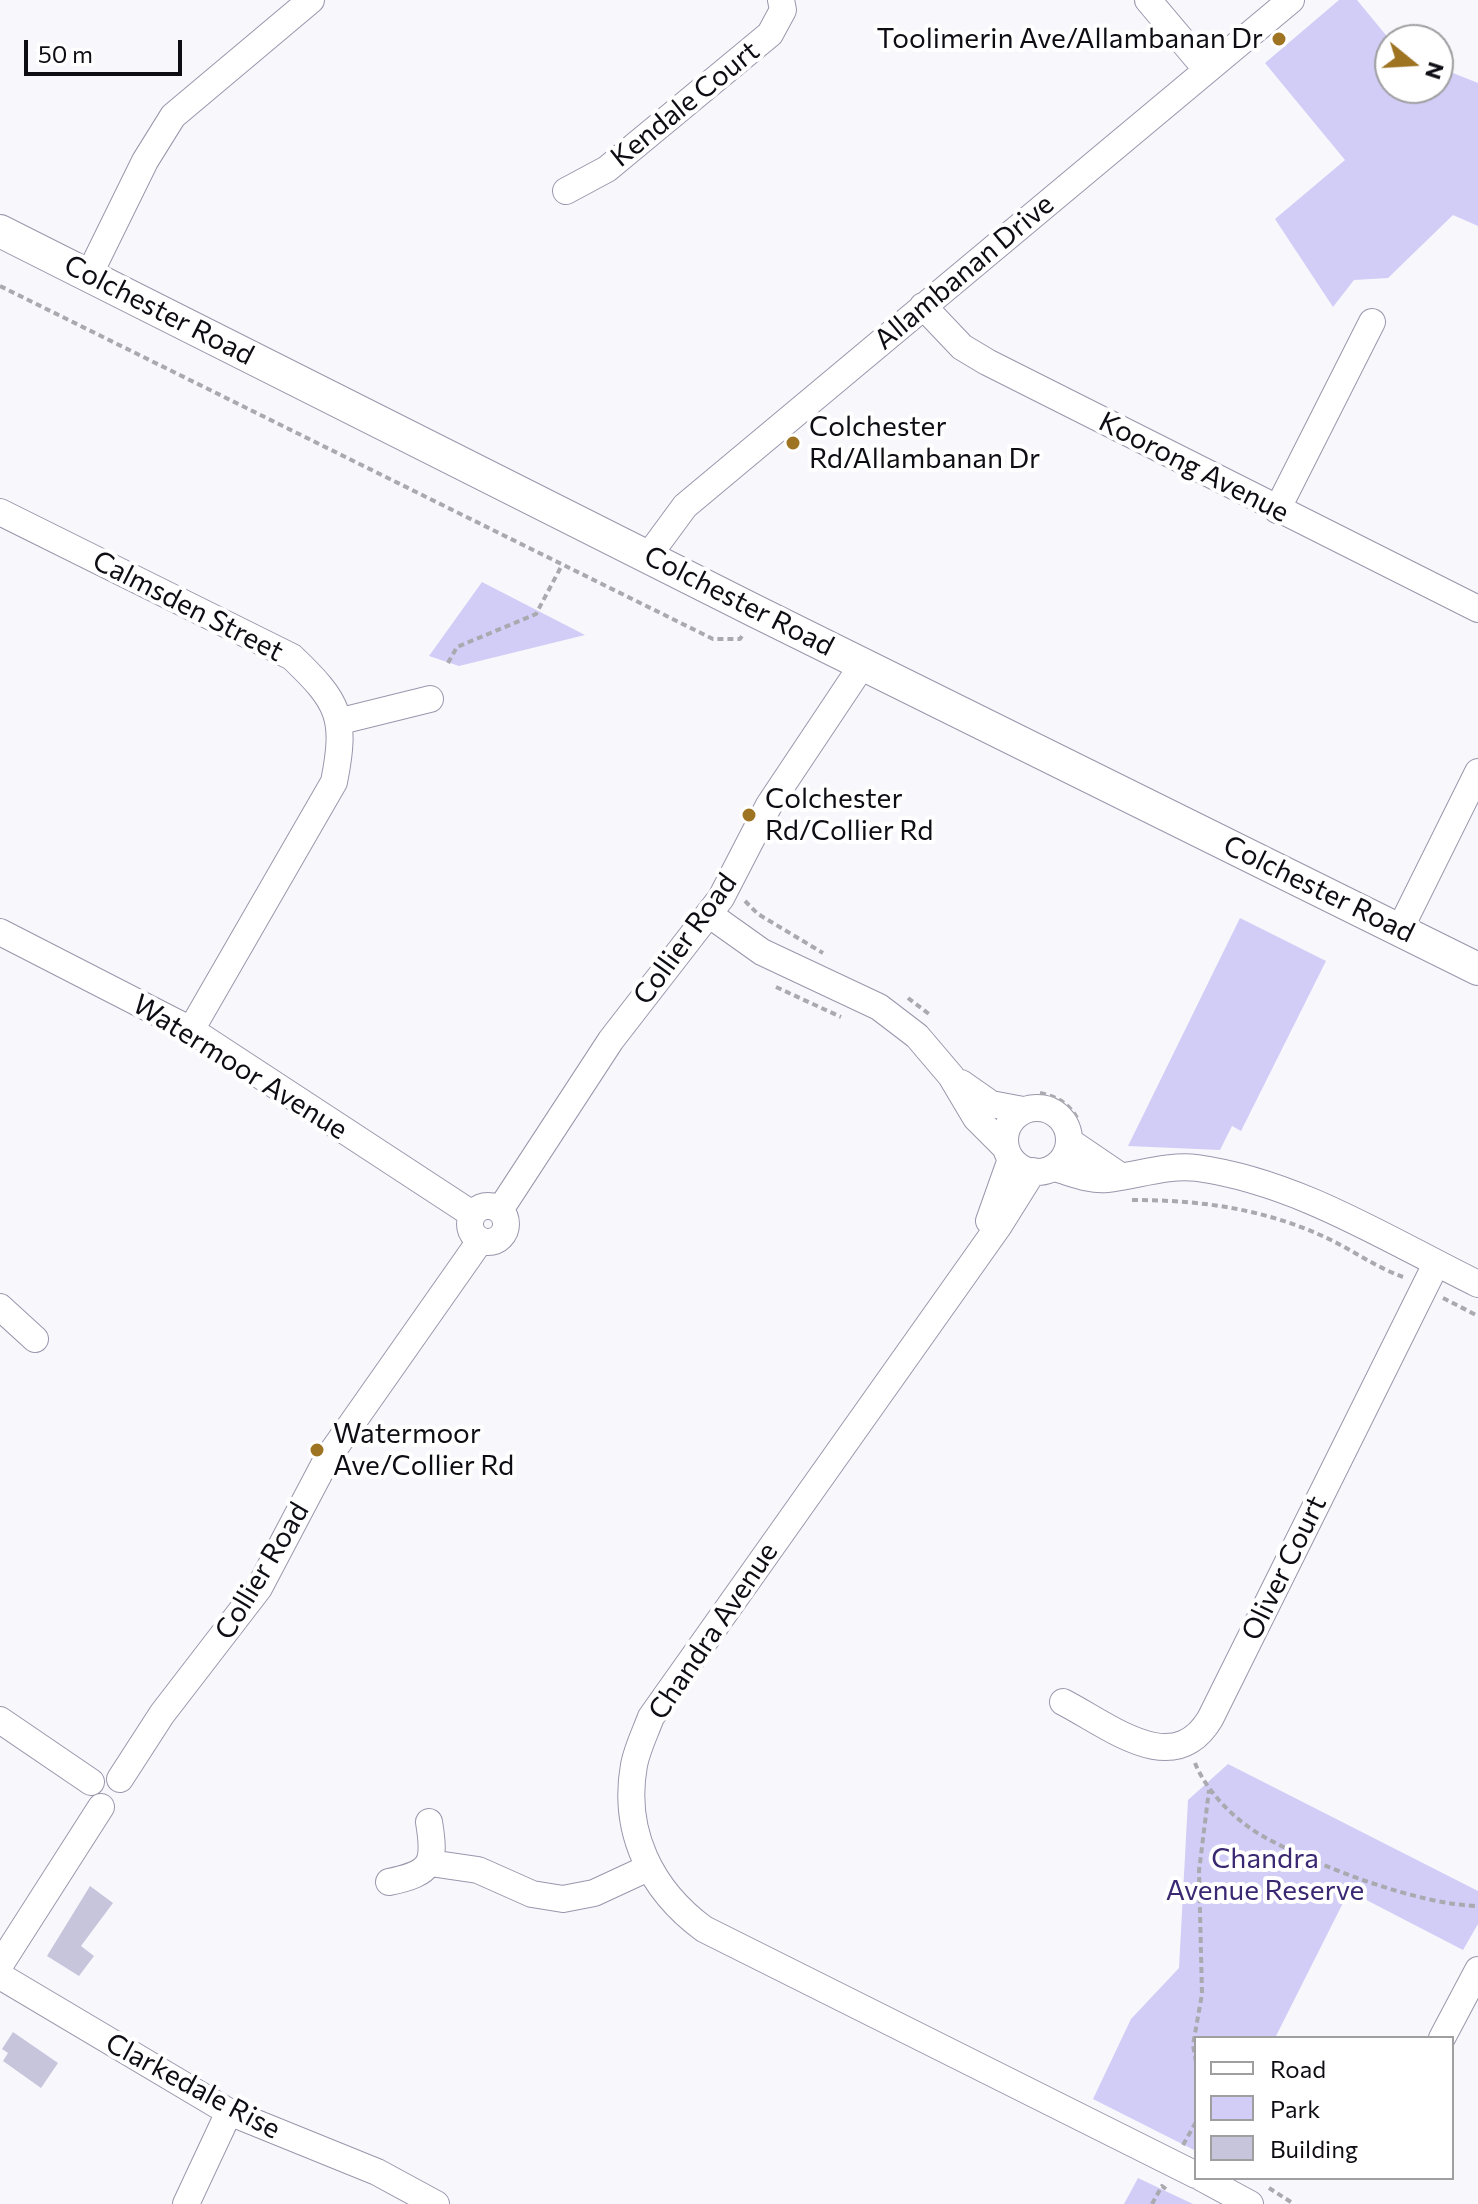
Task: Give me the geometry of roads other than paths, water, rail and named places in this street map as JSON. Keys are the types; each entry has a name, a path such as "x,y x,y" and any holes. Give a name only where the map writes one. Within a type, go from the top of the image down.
{"main road":[{"name":"Colchester Road","path":"0,231 1478,969"}],"street":[{"path":"89,275 145,161 173,116 311,0"},
{"name":"Kendale Court","path":"566,191 607,169 770,34 783,10 781,0"},
{"path":"1148,0 1207,70"},
{"name":"Allambanan Drive","path":"649,555 685,506 1291,0"},
{"name":"Koorong Avenue","path":"923,306 962,347 974,355 1478,609"},
{"path":"1277,510 1372,322"},
{"name":"Calmsden Street","path":"0,512 292,657 321,685 341,721"},
{"name":"Collier Road","path":"500,1210 611,1040 710,915 769,805 863,664"},
{"path":"191,1030 334,782 341,750 341,721 430,699"},
{"path":"1400,929 1478,772"},
{"path":"710,915 762,952 879,1007 917,1036 951,1076 976,1118 1025,1161 1088,1178 1108,1179 1119,1175 1192,1167 1242,1176 1306,1198 1478,1284"},
{"name":"Watermoor Avenue","path":"0,932 191,1030 472,1214"},
{"path":"951,1076 991,1104 1026,1102 1054,1113 1119,1175"},
{"path":"1025,1161 1009,1125 1026,1102"},
{"path":"1025,1161 1067,1151 1076,1133"},
{"name":"Chandra Avenue","path":"1025,1161 978,1251 651,1717 634,1762 632,1783 636,1829 648,1868 663,1893 679,1911 729,1943 1194,2174"},
{"path":"482,1207 500,1210 505,1217 504,1234 489,1243 480,1241 470,1226 472,1214 482,1207"},
{"name":"Collier Road","path":"120,1779 162,1714 259,1588 327,1459 480,1241"},
{"name":"Oliver Court","path":"1063,1702 1159,1749 1178,1748 1197,1739 1210,1719 1436,1264"},
{"path":"0,1307 35,1339"},
{"path":"0,1720 91,1782"},
{"path":"106,1773 120,1779 124,1790 120,1801 113,1806 101,1807 91,1799 91,1782 106,1773"},
{"path":"0,1965 101,1807"},
{"path":"389,1882 416,1876 430,1863 433,1845 429,1822"},
{"path":"430,1863 478,1870 532,1894 563,1899 594,1893 648,1868"},
{"path":"1443,2036 1478,1970"},
{"name":"Clarkedale Rise","path":"0,1976 229,2112 377,2172 436,2204"},
{"path":"186,2204 229,2112"},
{"path":"1206,2180 1250,2204"}],"place":[{"name":"Toolimerin Ave/Allambanan Dr","path":"1279,39"},
{"name":"Colchester Rd/Allambanan Dr","path":"793,443"},
{"name":"Colchester Rd/Collier Rd","path":"749,815"},
{"name":"Watermoor Ave/Collier Rd","path":"317,1450"}],"park label":[{"name":"Chandra Avenue Reserve","path":"1265,1875"}]}
